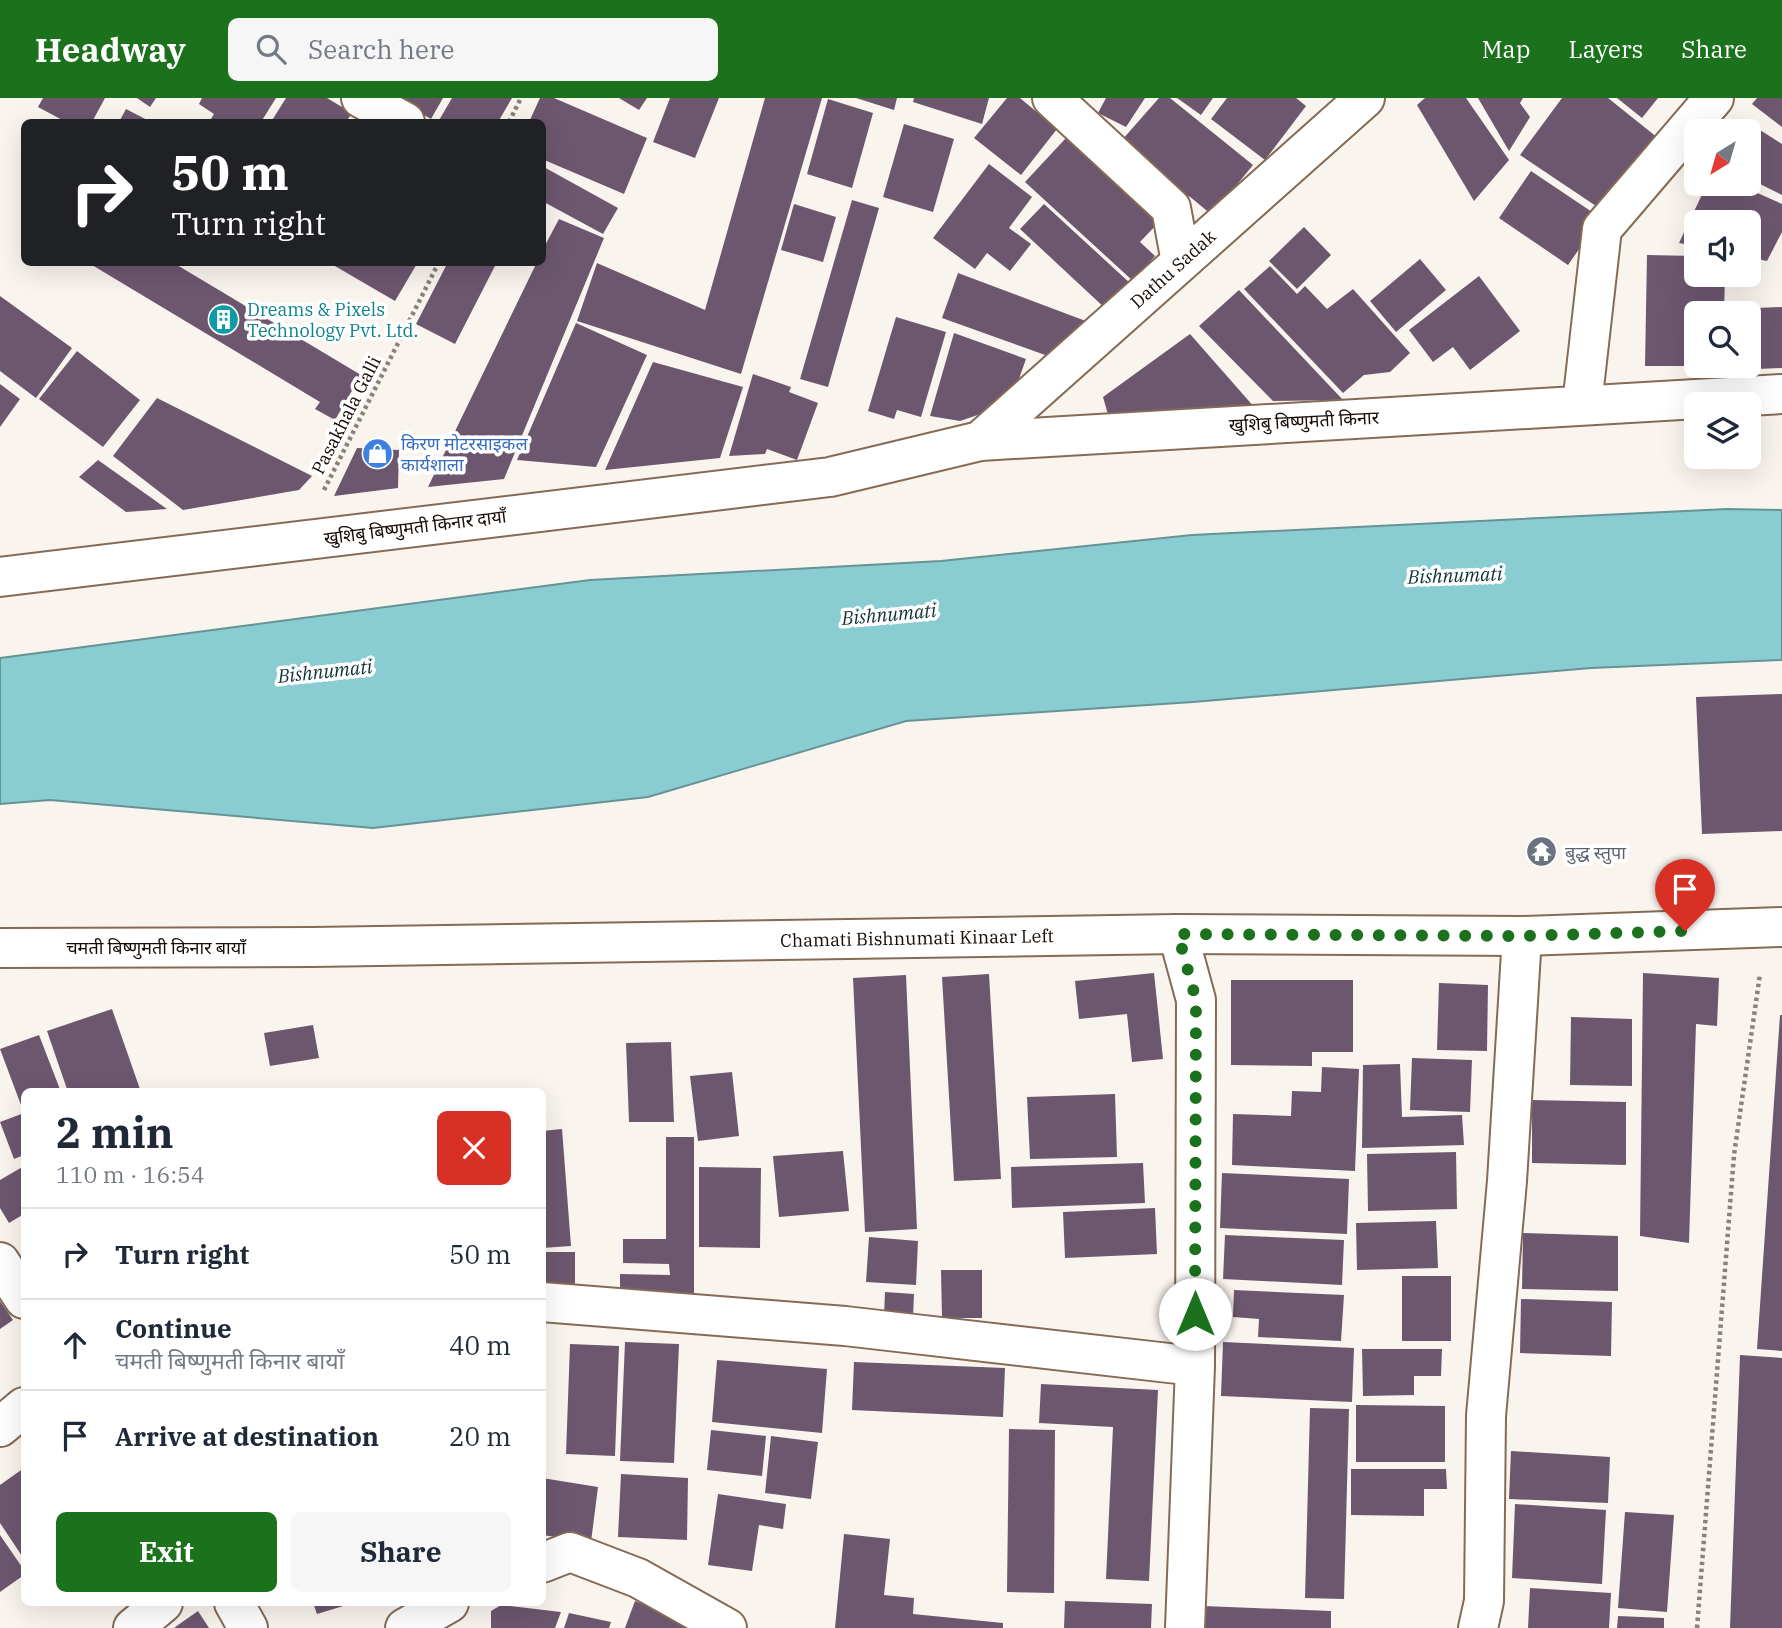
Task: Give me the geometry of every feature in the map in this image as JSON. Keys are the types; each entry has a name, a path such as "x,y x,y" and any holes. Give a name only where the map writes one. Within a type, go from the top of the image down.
{"street":[{"path":"361,98 400,119"},
{"path":"1052,98 1171,208 1181,262"},
{"name":"Dathu Sadak","path":"980,441 1365,98"},
{"path":"1582,405 1602,229 1714,98"},
{"name":"खुशिबु बिष्णुमती किनार","path":"830,477 980,441 1782,394"},
{"name":"खुशिबु बिष्णुमती किनार दायाँ","path":"0,577 830,477"},
{"path":"1478,1628 1484,1601 1486,1416 1507,1181 1522,936 1775,928"},
{"path":"1178,934 1196,1000 1195,1366 1185,1628"},
{"name":"Chamati Bishnumati Kinaar Left","path":"312,947 1178,934 1522,936"},
{"name":"चमती बिष्णुमती किनार बायाँ","path":"0,948 312,947"},
{"path":"0,1262 21,1294"},
{"path":"546,1302 845,1326 1195,1366"},
{"path":"0,1427 21,1410"},
{"path":"546,1561 570,1552 638,1578 727,1628"},
{"path":"133,1628 159,1606"},
{"path":"236,1606 248,1628"},
{"path":"405,1628 444,1606"}],"path":[{"path":"510,119 521,98"},
{"name":"Pasakhala Galli","path":"297,542 437,266"},
{"path":"1697,1628 1734,1155 1775,928"}],"water":[{"name":"Bishnumati","path":"1727,509 1782,510 1782,660 1591,668 1193,702 906,721 648,797 373,828 50,800 0,804 0,658 590,580 941,561 1192,535"}],"building":[{"path":"43,98 105,98 94,119 60,119 38,107"},
{"path":"137,98 156,98 150,107"},
{"path":"202,98 276,98 263,119 211,119 214,114 199,104"},
{"path":"286,98 327,98 352,113 348,119 273,119"},
{"path":"394,98 443,98 431,119"},
{"path":"452,98 512,98 500,119 440,119"},
{"path":"540,98 554,98 647,138 624,194 546,161 546,119 530,119"},
{"path":"619,98 647,98 639,110"},
{"path":"670,98 719,98 695,158 653,142"},
{"path":"765,98 822,98 741,374 577,321 597,263 705,310"},
{"path":"856,98 897,98 894,110"},
{"path":"914,98 989,98 982,124 913,102"},
{"path":"1007,98 1020,98 1057,129 1021,175 974,138"},
{"path":"1106,98 1145,98 1126,127 1098,113"},
{"path":"1159,98 1170,98 1253,165 1212,215 1189,196 1181,206 1152,182 1161,172 1122,140"},
{"path":"1177,98 1213,98 1201,115"},
{"path":"1227,98 1296,98 1306,106 1265,160 1211,119"},
{"path":"1425,98 1466,98 1509,160 1474,201 1417,105"},
{"path":"1478,98 1523,98 1520,103 1530,117 1509,151"},
{"path":"1562,98 1608,98 1658,138 1602,210 1520,155"},
{"path":"1617,98 1658,98 1642,118"},
{"path":"1757,98 1782,98 1782,127 1752,104"},
{"path":"828,99 873,113 852,188 807,174"},
{"path":"126,109 145,119 121,119"},
{"path":"904,124 954,139 933,212 883,197"},
{"path":"1761,131 1782,144 1782,195 1761,184"},
{"path":"1066,138 1158,223 1140,242 1155,256 1133,281 1025,182"},
{"path":"989,164 1032,197 1009,228 1031,244 1010,271 987,253 975,269 933,238"},
{"path":"546,168 618,208 603,234 546,203"},
{"path":"1531,171 1601,218 1568,265 1499,218"},
{"path":"1761,195 1782,204 1782,232 1767,261 1761,260 1761,210 1695,210 1701,196"},
{"path":"852,200 879,208 828,387 800,379"},
{"path":"794,204 836,217 823,262 781,250"},
{"path":"1044,204 1131,284 1107,310 1020,229"},
{"path":"559,219 604,238 504,479 428,487 535,266 546,266 546,243"},
{"path":"1304,227 1331,255 1297,289 1269,261"},
{"path":"1647,255 1684,256 1684,287 1725,287 1724,301 1684,301 1684,366 1645,366"},
{"path":"1420,259 1446,290 1396,332 1370,301"},
{"name":"Dreams & Pixels Technology Pvt. Ltd.","path":"94,266 179,266 361,375 335,420 315,409 320,402"},
{"path":"335,266 416,266 395,301"},
{"path":"446,266 495,266 455,344 416,324"},
{"path":"1270,266 1297,294 1305,286 1327,309 1353,289 1410,353 1390,372 1364,375 1343,393 1244,289"},
{"path":"958,273 1091,323 1059,360 942,318"},
{"path":"1479,276 1520,331 1470,370 1453,347 1433,362 1409,330"},
{"path":"1239,290 1343,400 1273,401 1199,326"},
{"path":"0,296 72,348 36,398 0,371"},
{"path":"1782,307 1782,368 1761,369 1761,308"},
{"path":"896,317 946,332 921,417 897,410 894,419 868,411"},
{"path":"576,323 647,355 596,467 517,460"},
{"path":"954,333 1026,359 1010,404 960,421 930,416"},
{"path":"1190,334 1255,408 1111,425 1103,397"},
{"path":"77,351 140,400 103,447 39,399"},
{"path":"653,362 743,387 720,458 605,470"},
{"path":"753,374 791,387 789,392 818,403 797,460 767,449 765,454 729,456"},
{"path":"0,384 20,399 0,427"},
{"path":"157,398 312,476 299,490 183,510 113,456"},
{"path":"357,448 399,450 398,488 334,496"},
{"path":"98,460 167,509 126,512 79,477"},
{"path":"1782,694 1782,831 1702,834 1696,697"},
{"path":"1154,973 1163,1059 1132,1062 1127,1014 1079,1019 1075,981"},
{"path":"1643,973 1719,978 1717,1026 1696,1024 1689,1243 1640,1236"},
{"path":"989,974 1001,1179 954,1181 942,977"},
{"path":"906,975 917,1229 865,1232 853,978"},
{"path":"1231,980 1353,980 1353,1052 1312,1052 1312,1066 1231,1065"},
{"path":"1439,983 1488,985 1487,1051 1437,1050"},
{"path":"112,1009 140,1088 67,1088 47,1031"},
{"path":"1782,1015 1782,1351 1757,1349"},
{"path":"1571,1017 1632,1019 1632,1086 1570,1085"},
{"path":"313,1025 319,1058 270,1066 264,1033"},
{"path":"39,1035 59,1088 21,1088 21,1105 0,1049"},
{"path":"671,1042 674,1122 629,1122 626,1043"},
{"path":"1412,1058 1472,1060 1470,1112 1410,1110"},
{"path":"1400,1064 1402,1117 1462,1115 1464,1145 1362,1148 1363,1065"},
{"path":"1322,1067 1359,1069 1355,1171 1232,1165 1233,1114 1291,1116 1292,1091 1321,1092"},
{"path":"732,1072 739,1136 698,1141 690,1076"},
{"path":"1115,1094 1117,1157 1030,1159 1027,1097"},
{"path":"1532,1100 1626,1102 1626,1165 1532,1163"},
{"path":"21,1114 21,1156 14,1159 0,1122"},
{"path":"562,1129 571,1246 546,1248 546,1131"},
{"path":"666,1137 694,1137 694,1297 620,1297 620,1274 670,1275 669,1264 623,1263 623,1239 666,1239"},
{"path":"843,1151 849,1211 779,1217 773,1156"},
{"path":"1456,1152 1457,1209 1368,1211 1367,1154"},
{"path":"1143,1163 1145,1203 1012,1208 1011,1167"},
{"path":"699,1167 761,1168 760,1248 699,1247"},
{"path":"21,1168 21,1216 9,1223 0,1208 0,1180"},
{"path":"1222,1173 1349,1179 1347,1234 1220,1228"},
{"path":"1155,1208 1157,1254 1065,1258 1063,1212"},
{"path":"1436,1221 1438,1268 1357,1270 1356,1223"},
{"path":"1523,1233 1618,1236 1618,1291 1522,1289"},
{"path":"1225,1235 1344,1240 1342,1285 1223,1279"},
{"path":"869,1237 918,1241 916,1285 866,1282"},
{"path":"546,1252 575,1252 575,1291 546,1291"},
{"path":"941,1270 982,1270 982,1318 942,1318"},
{"path":"1402,1276 1451,1276 1451,1341 1402,1341"},
{"path":"1234,1290 1344,1295 1341,1341 1258,1337 1259,1319 1233,1317"},
{"path":"885,1292 914,1294 913,1317 884,1316"},
{"path":"1521,1299 1612,1302 1611,1356 1520,1353"},
{"path":"0,1301 13,1320 0,1329"},
{"path":"625,1342 679,1344 674,1463 620,1461"},
{"path":"1223,1342 1354,1348 1352,1402 1221,1396"},
{"path":"570,1344 619,1346 615,1456 566,1454"},
{"path":"1362,1349 1442,1349 1441,1376 1414,1376 1414,1395 1363,1396"},
{"path":"1740,1355 1782,1358 1782,1628 1730,1628"},
{"path":"717,1360 827,1369 822,1433 712,1422"},
{"path":"854,1362 1005,1368 1003,1417 852,1410"},
{"path":"1041,1384 1158,1390 1149,1581 1106,1579 1113,1427 1039,1423"},
{"path":"1356,1405 1445,1406 1445,1462 1356,1462"},
{"path":"1310,1408 1349,1409 1344,1599 1305,1598"},
{"path":"1009,1429 1055,1430 1054,1593 1007,1592"},
{"path":"711,1430 766,1436 762,1476 707,1470"},
{"path":"771,1436 818,1442 811,1499 765,1493"},
{"path":"1511,1451 1610,1457 1608,1503 1509,1499"},
{"path":"1351,1469 1446,1469 1447,1489 1424,1489 1424,1516 1351,1515"},
{"path":"21,1470 21,1554 0,1523 0,1485"},
{"path":"621,1474 688,1478 687,1540 618,1537"},
{"path":"546,1479 598,1487 591,1542 546,1536"},
{"path":"718,1494 786,1504 783,1529 759,1525 752,1571 708,1565"},
{"path":"1515,1504 1606,1510 1602,1584 1512,1578"},
{"path":"1625,1512 1674,1515 1667,1612 1618,1608"},
{"path":"844,1534 890,1539 884,1595 914,1598 913,1614 1003,1623 1003,1628 835,1628"},
{"path":"0,1535 21,1566 21,1577 0,1592"},
{"path":"1530,1588 1611,1593 1609,1628 1528,1628"},
{"path":"635,1601 706,1628 625,1628"},
{"path":"1065,1601 1152,1604 1151,1628 1064,1628"},
{"path":"314,1606 343,1606 317,1614"},
{"path":"499,1606 510,1606 561,1612 555,1628 491,1628 491,1611"},
{"path":"1203,1606 1331,1611 1331,1628 1203,1628"},
{"path":"198,1611 209,1628 174,1628 178,1625"},
{"path":"569,1613 611,1622 609,1628 564,1628"},
{"path":"1618,1616 1664,1618 1664,1628 1617,1628"}],"place":[{"name":"Dreams & Pixels Technology Pvt. Ltd.","path":"224,319"},
{"name":"किरण मोटरसाइकल कार्यशाला","path":"378,453"},
{"name":"बुद्ध स्तुपा","path":"1542,852"}],"route":[{"path":"1195,1314 1196,1000 1178,934 1522,936 1685,931"}]}
